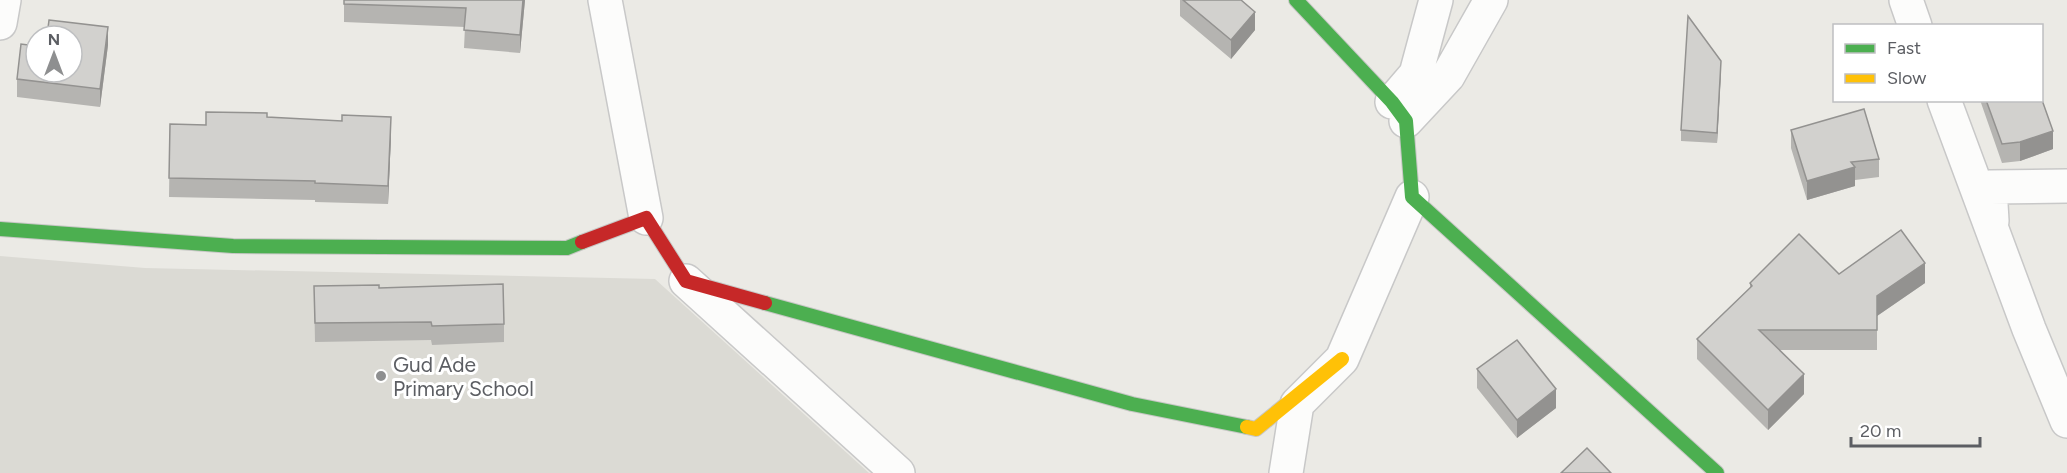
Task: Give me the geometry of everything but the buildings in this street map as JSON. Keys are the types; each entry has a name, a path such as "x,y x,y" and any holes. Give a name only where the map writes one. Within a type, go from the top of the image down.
{"street":[{"path":"0,23 4,0"},
{"path":"606,0 646,218 686,281 898,473"},
{"path":"1296,0 1399,111"},
{"path":"1286,473 1297,404 1342,359 1412,197 1399,111 1416,74 1436,0"},
{"path":"1399,111 1448,76 1491,0"},
{"path":"1906,0 1914,24"},
{"path":"1945,102 2029,329 2067,421"},
{"path":"1992,229 1990,187 2067,186"},
{"path":"1412,197 1717,473"},
{"path":"0,229 233,246 567,248 646,218"},
{"path":"686,281 1132,404 1256,429 1342,359"}],"shaded area":[{"name":"Gud Ade Primary School","path":"0,256 145,268 655,279 869,473 0,473"}],"traffic: fast":[{"path":"1296,0 1392,102 1406,121 1412,197 1717,473"},
{"path":"0,229 233,246 567,248 582,242"},
{"path":"765,303 1132,404 1247,427"}],"traffic: slow":[{"path":"1247,427 1256,429 1342,359"}],"traffic: jam":[{"path":"582,242 646,218 686,281 765,303"}],"place":[{"name":"Gud Ade Primary School","path":"381,376"}]}
